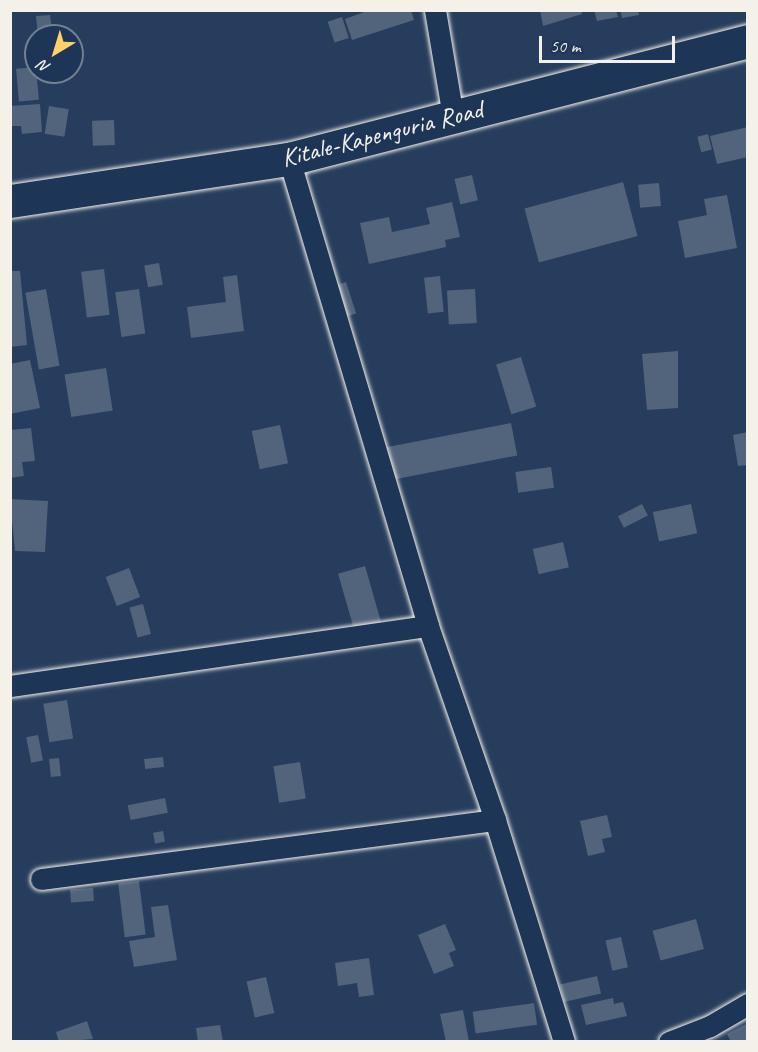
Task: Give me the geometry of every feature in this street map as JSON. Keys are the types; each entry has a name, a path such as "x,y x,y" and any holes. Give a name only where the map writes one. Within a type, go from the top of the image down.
{"highway":[{"name":"Kitale-Kapenguria Road","path":"10,201 289,159 747,42"}],"street":[{"path":"435,10 453,116"},
{"path":"289,159 428,626 495,820 564,1041"},
{"path":"10,686 428,626"},
{"path":"40,879 495,820"},
{"path":"669,1041 710,1026 747,1004"}],"building":[{"path":"370,10 411,10 414,20 352,40 345,19"},
{"path":"540,10 581,10 582,14 543,26"},
{"path":"594,10 616,10 618,17 597,21"},
{"path":"620,10 638,10 639,15 622,18"},
{"path":"50,15 51,24 37,24 36,16"},
{"path":"342,17 349,38 335,43 328,22"},
{"path":"24,68 24,84 37,84 39,100 19,102 16,69"},
{"path":"40,104 42,132 22,134 21,126 10,126 10,106"},
{"path":"49,106 69,109 64,137 45,134"},
{"path":"114,120 115,145 93,146 92,121"},
{"path":"748,127 748,157 717,164 710,136"},
{"path":"708,134 712,150 701,152 697,137"},
{"path":"472,175 478,200 460,204 454,179"},
{"path":"623,182 637,236 539,262 524,208"},
{"path":"659,183 661,206 640,208 638,185"},
{"path":"727,195 737,248 685,258 678,221 707,215 704,199"},
{"path":"452,202 460,237 445,240 446,247 369,264 360,223 389,217 392,232 430,224 426,208"},
{"path":"159,263 163,285 148,287 144,266"},
{"path":"104,269 110,315 87,317 81,272"},
{"path":"10,271 20,271 27,345 10,347"},
{"path":"237,275 244,331 191,338 187,307 226,302 223,277"},
{"path":"440,276 444,312 428,313 424,278"},
{"path":"346,282 356,313 347,316 336,285"},
{"path":"46,289 60,366 39,369 25,293"},
{"path":"139,289 145,334 121,337 115,292"},
{"path":"475,289 477,323 449,324 447,290"},
{"path":"678,351 678,408 647,410 642,354"},
{"path":"521,357 536,407 511,414 496,365"},
{"path":"30,360 40,408 10,414 10,364"},
{"path":"106,368 113,410 71,417 65,375"},
{"path":"511,423 517,455 393,480 386,447"},
{"path":"280,425 288,463 260,469 252,431"},
{"path":"31,428 35,461 22,462 24,476 10,478 10,430"},
{"path":"748,432 748,465 738,466 733,435"},
{"path":"551,467 554,488 518,493 515,472"},
{"path":"10,499 48,501 45,552 15,551"},
{"path":"642,504 648,516 624,528 618,516"},
{"path":"691,504 697,533 659,541 653,512"},
{"path":"563,542 569,567 539,574 533,549"},
{"path":"365,566 382,626 355,633 338,574"},
{"path":"129,568 140,597 117,606 106,577"},
{"path":"143,604 151,634 138,638 129,608"},
{"path":"67,700 73,739 49,742 43,704"},
{"path":"38,735 43,761 31,763 26,737"},
{"path":"163,757 164,767 145,769 144,759"},
{"path":"59,758 61,776 51,777 49,759"},
{"path":"300,762 306,799 279,803 273,766"},
{"path":"165,798 168,813 131,820 128,805"},
{"path":"607,815 612,837 602,839 605,852 588,856 580,821"},
{"path":"163,831 165,842 155,844 153,833"},
{"path":"139,881 146,935 125,937 118,884"},
{"path":"93,888 94,901 71,903 70,890"},
{"path":"168,905 177,960 134,967 129,941 155,937 151,907"},
{"path":"696,919 704,949 661,961 653,931"},
{"path":"445,924 456,950 449,953 454,966 434,974 418,935"},
{"path":"621,937 628,967 612,971 605,941"},
{"path":"369,958 374,995 359,997 357,983 338,986 335,963"},
{"path":"597,976 601,994 564,1002 560,985"},
{"path":"266,977 274,1013 255,1018 247,981"},
{"path":"613,998 614,1004 623,1002 627,1016 586,1025 581,1005"},
{"path":"534,1003 537,1025 476,1033 473,1012"},
{"path":"463,1010 469,1042 446,1042 440,1014"},
{"path":"87,1021 93,1039 59,1042 56,1032"},
{"path":"746,1024 748,1042 731,1042 727,1034"},
{"path":"220,1025 223,1042 198,1042 196,1028"}]}
